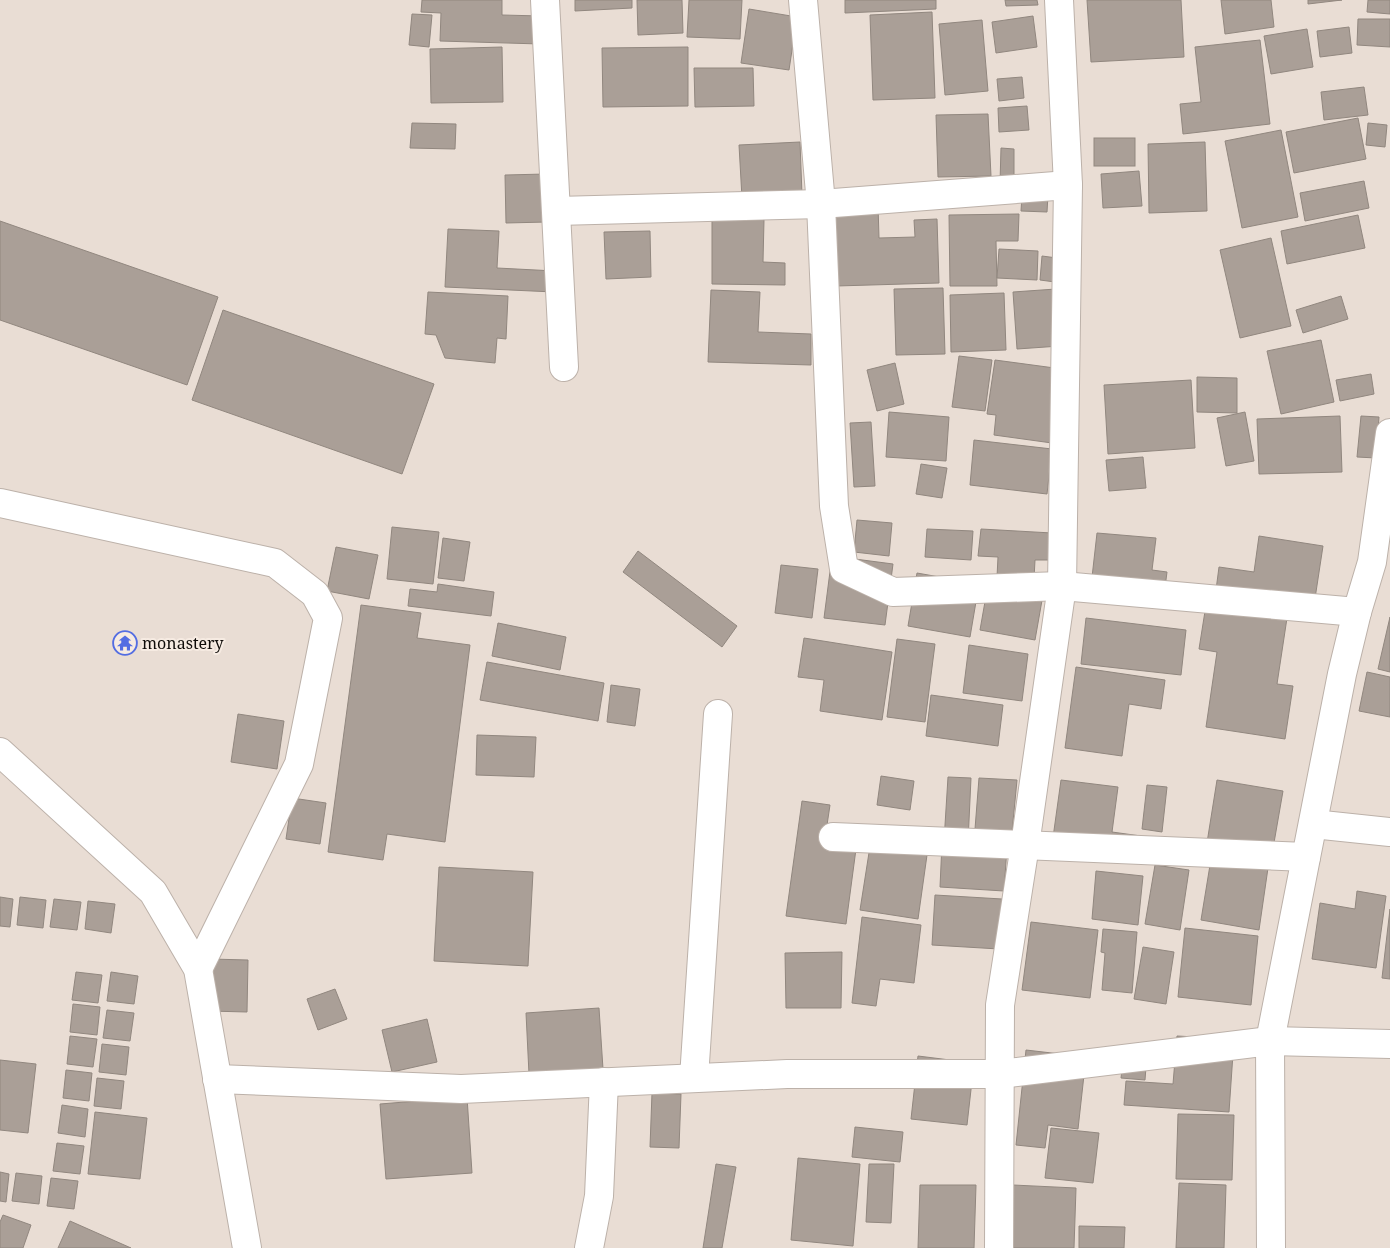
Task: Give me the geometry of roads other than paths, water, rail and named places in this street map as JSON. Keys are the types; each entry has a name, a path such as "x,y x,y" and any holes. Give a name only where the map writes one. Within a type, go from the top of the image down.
{"street":[{"path":"545,0 564,367"},
{"path":"804,0 821,204 834,506 844,569 893,592 1062,586 1357,612"},
{"path":"999,1248 1000,1005 1062,586 1068,185 1059,0"},
{"path":"557,211 821,204 1068,185"},
{"path":"1271,1248 1270,1042 1342,674 1357,612 1381,562 1390,433"},
{"path":"0,503 275,563 315,594 328,618 299,764 198,969"},
{"path":"694,1078 718,714"},
{"path":"0,752 153,892 198,969 247,1248"},
{"path":"1313,824 1390,832"},
{"path":"833,837 1306,857"},
{"path":"217,1079 461,1089 787,1074 1000,1074 1270,1042 1390,1044"},
{"path":"589,1248 599,1196 604,1082"}],"place":[{"name":"monastery","path":"125,643"}]}
